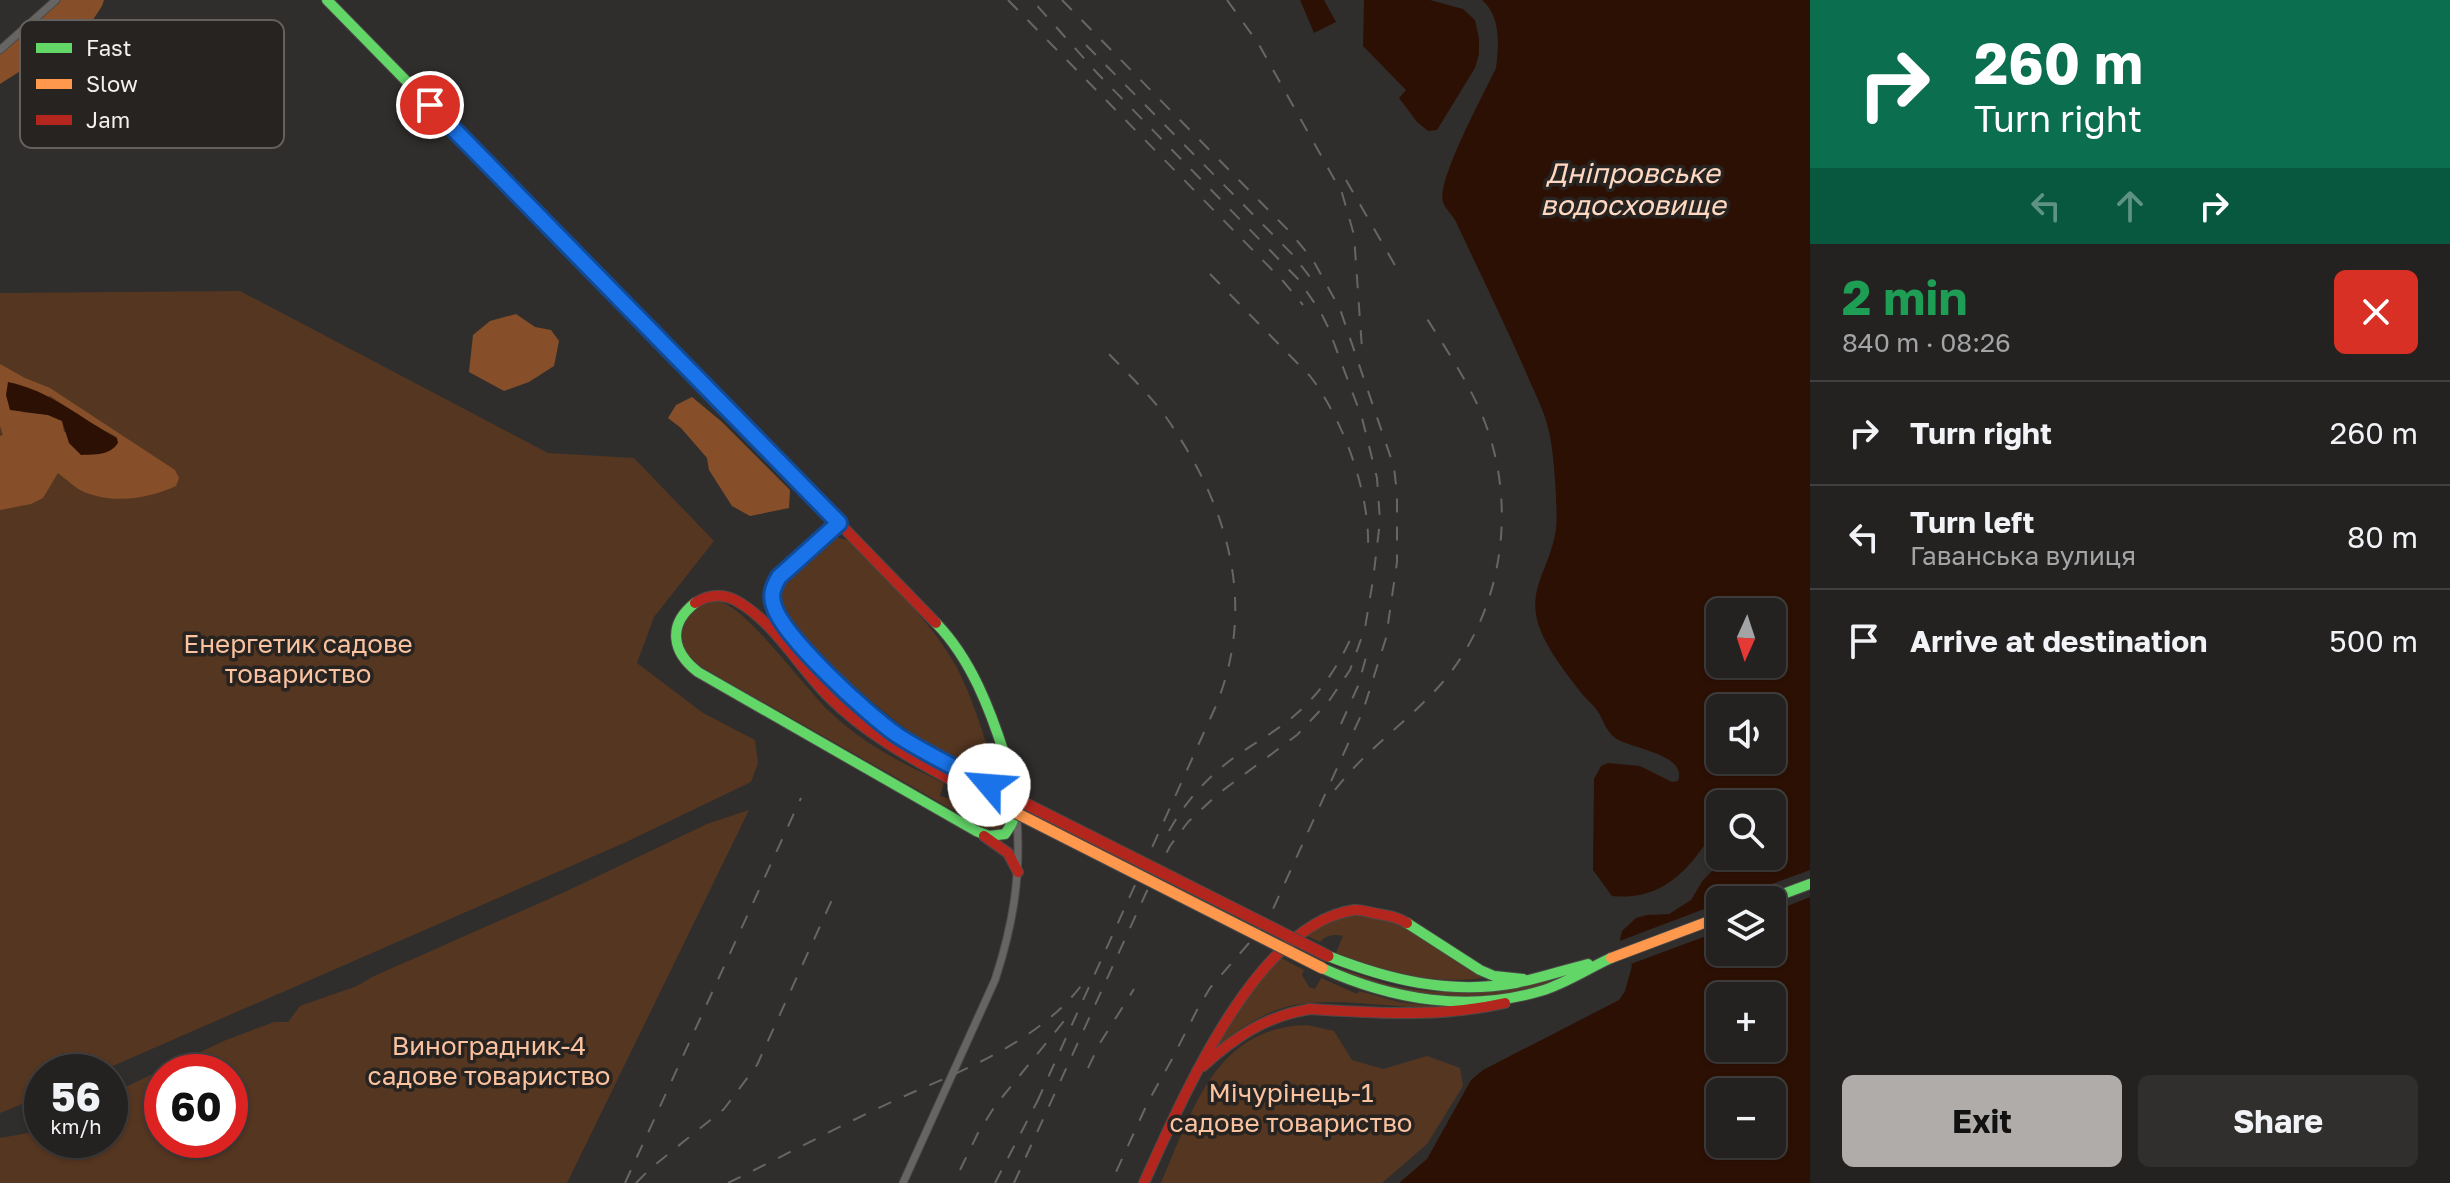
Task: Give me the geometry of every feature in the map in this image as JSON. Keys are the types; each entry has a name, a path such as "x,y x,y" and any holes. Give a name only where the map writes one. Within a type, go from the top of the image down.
{"main road":[{"path":"327,0 948,635 968,666 991,713 1007,758 1016,809 1013,823 1005,834 989,836 976,831"},
{"path":"839,523 779,577 772,596 774,609 785,627 860,705 904,740 958,776"},
{"path":"1018,872 1008,853 976,831 710,680 686,663 679,653 676,635 688,608 705,596 716,594 735,599 864,730 906,757 958,776 1375,990 1448,1002 1520,996"},
{"path":"1786,893 1810,884"},
{"path":"1144,1183 1220,1027 1266,967 1312,923 1350,909 1387,911 1469,965 1494,976 1533,979"},
{"path":"1325,962 1430,986 1495,986 1604,961 1706,922"},
{"path":"1199,1070 1233,1038 1262,1022 1293,1011 1439,1013 1475,1010 1563,983 1604,961"}],"street":[{"path":"34,20 56,0"},
{"path":"0,50 20,32"},
{"path":"903,1183 995,980 1013,922 1018,872 1016,809"}],"green space":[{"name":"Енергетик садове товариство","path":"240,291 548,453 634,458 714,541 654,617 637,663 703,713 755,740 758,763 751,782 624,843 128,1059 128,1054 24,1054 24,1103 0,1113 0,293"},
{"path":"835,537 847,540 891,584 946,649 968,691 995,770 948,757 931,747 850,682 799,631 784,609 779,592 781,586 812,553"},
{"path":"718,600 745,618 818,700 856,734 899,761 944,783 940,796 954,800 960,795 1009,819 999,829 985,828 691,661 682,641 685,623 698,609"},
{"name":"Виноградник-4 садове товариство","path":"749,810 567,1183 0,1183 0,1138 24,1134 24,1158 128,1158 128,1086 144,1078 144,1158 248,1158 248,1054 196,1054 274,1022 288,1022 300,1006 357,986 707,824"},
{"path":"1357,912 1395,921 1483,978 1445,980 1390,971 1336,953 1343,936 1330,936 1320,942 1305,935 1319,924"},
{"path":"1281,958 1304,970 1302,975 1309,987 1315,989 1321,978 1357,994 1359,991 1399,1002 1448,1008 1332,1002 1294,1005 1251,1022 1214,1050 1251,991"},
{"path":"1335,967 1392,985 1445,992 1508,986 1572,972 1545,984 1516,991 1454,996 1391,987"},
{"name":"Мічурінець-1 садове товариство","path":"1307,1025 1334,1031 1352,1060 1383,1069 1427,1056 1460,1068 1463,1086 1427,1144 1382,1183 1161,1183 1196,1103 1228,1057 1249,1041 1275,1029"}],"shaded area":[{"path":"60,0 104,0 93,20 38,20"},
{"path":"20,36 20,71 0,84 0,54"},
{"path":"516,314 535,327 551,330 559,341 554,366 529,382 504,391 469,372 473,335 490,321"},
{"path":"0,364 50,388 175,470 179,478 176,486 165,490 142,497 119,499 84,492 58,473 43,498 31,504 0,510 0,436 3,435 0,426","holes":["50,396 117,437 64,432 62,421 48,415 21,412"]},
{"path":"692,397 722,422 790,490 789,508 750,516 732,506 709,470 707,458 668,418 676,405"}],"water":[{"path":"1300,0 1324,0 1336,22 1314,33"},
{"path":"1364,0 1430,0 1463,9 1475,20 1479,54 1475,68 1437,130 1428,131 1417,122 1399,98 1406,90 1363,46"},
{"name":"Дніпровське водосховище","path":"1482,0 1810,0 1810,1183 1399,1183 1427,1159 1471,1080 1483,1070 1619,1000 1632,966 1620,940 1622,931 1636,918 1669,914 1691,900 1713,870 1786,870 1786,790 1706,790 1706,844 1670,882 1643,894 1612,896 1593,870 1594,779 1601,766 1608,763 1640,766 1672,782 1678,781 1679,772 1666,758 1621,741 1611,734 1596,709 1555,657 1539,626 1536,611 1538,585 1556,529 1554,466 1549,432 1542,408 1508,333 1456,222 1443,202 1443,191 1454,157 1496,68 1497,31 1493,14"},
{"path":"8,382 51,398 117,438 118,443 106,452 81,455 69,443 62,421 48,415 10,410 6,395"}],"pier":[{"path":"1810,870 1810,897 1786,906 1786,886 1767,886"},
{"path":"1706,908 1706,936 1628,965 1617,942"}],"railway":[{"path":"1008,0 1303,305"},
{"path":"1014,1183 1170,846 1188,822 1218,794 1297,735 1329,701 1350,670 1365,628 1380,521 1377,478 1362,418 1320,311 1298,279 1098,74 1032,0"},
{"path":"1062,0 1290,232 1313,260 1340,309 1394,467 1397,494 1397,562 1386,638 1363,711 1273,909 1249,943 1210,988 1198,1008 1148,1102 1111,1183"},
{"path":"1227,0 1258,43 1342,193 1354,235 1362,349"},
{"path":"1086,45 1293,255 1313,281"},
{"path":"1346,180 1400,274"},
{"path":"1210,274 1310,376 1322,393 1352,457 1364,504 1368,547"},
{"path":"1335,790 1360,761 1429,697 1463,655 1479,624 1499,557 1502,522 1500,487 1484,420 1455,363 1421,309"},
{"path":"1037,1102 1215,708 1234,635 1235,599 1231,564 1223,529 1210,495 1167,418 1105,350"},
{"path":"1169,831 1191,798 1209,779 1305,706 1337,664 1355,628"},
{"path":"1341,724 1358,686 1368,650"},
{"path":"625,1183 801,798"},
{"path":"636,1183 724,1109 757,1065 836,891"},
{"path":"728,1183 1006,1048 1050,1018 1086,979"},
{"path":"1088,1068 1134,989"},
{"path":"960,1170 995,1106 1068,1016"},
{"path":"995,1183 1039,1098"}],"traffic: fast":[{"path":"327,0 839,523"},
{"path":"695,603 680,620 676,638 683,656 698,672 976,831 989,836 1005,834 1014,818 1015,805 1013,783 1005,756 986,703 969,669 936,623"},
{"path":"1786,893 1810,884"},
{"path":"1407,923 1480,970 1494,976 1523,979"},
{"path":"1328,956 1397,978 1467,987 1516,983 1588,964"},
{"path":"1322,968 1403,995 1459,1002 1488,1001 1544,990 1611,958"}],"traffic: slow":[{"path":"955,782 1322,968"},
{"path":"1611,958 1706,922"}],"traffic: jam":[{"path":"936,623 839,523 793,563 774,588 775,604 784,623 800,645 842,689 912,744 961,771"},
{"path":"695,603 720,596 735,600 749,609 774,632 843,710 889,744 955,782"},
{"path":"961,771 1328,956"},
{"path":"984,836 1008,853 1018,872"},
{"path":"1144,1183 1178,1108 1226,1021 1254,981 1285,947 1318,922 1354,910 1393,917 1407,923"},
{"path":"1203,1066 1252,1029 1294,1012 1310,1009 1432,1013 1505,1003"}],"route":[{"path":"430,105 839,523 779,577 774,586 774,609 785,627 838,685 896,734 989,785"}]}
